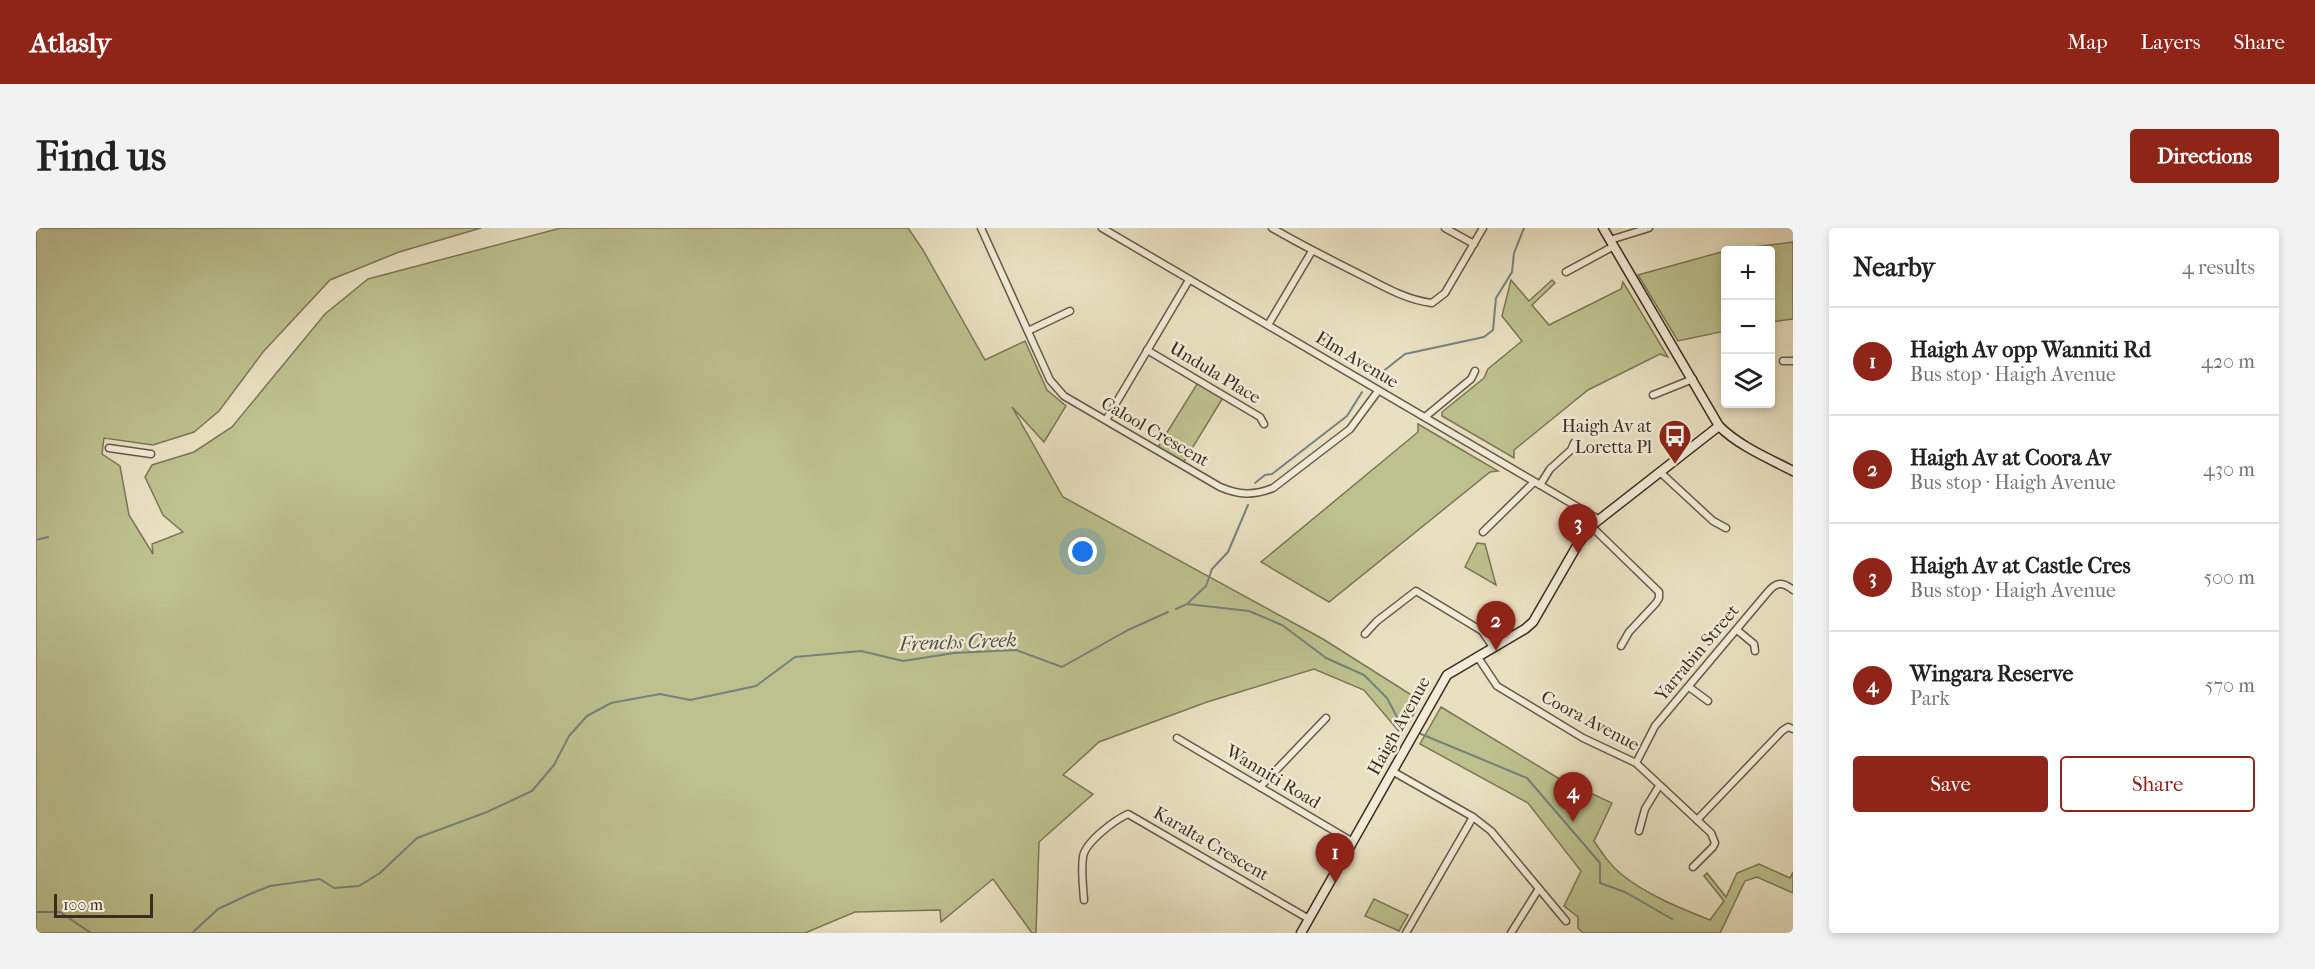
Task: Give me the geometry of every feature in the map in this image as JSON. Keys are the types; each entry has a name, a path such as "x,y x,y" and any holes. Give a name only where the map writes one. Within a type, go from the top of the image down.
{"street":[{"name":"Calool Crescent","path":"981,228 1050,380 1064,396 1220,487 1245,495 1260,494 1273,488 1350,429 1378,391"},
{"name":"Elm Avenue","path":"1102,228 1598,519"},
{"path":"1272,228 1312,251 1415,301 1432,303 1445,293 1483,228"},
{"path":"1445,228 1474,244"},
{"path":"1603,228 1719,426 1726,433 1793,471"},
{"path":"1566,272 1612,243 1649,228"},
{"path":"1268,325 1312,251"},
{"path":"1106,420 1189,279"},
{"path":"1028,331 1070,311"},
{"name":"Undula Place","path":"1147,350 1260,417 1264,424"},
{"path":"1783,361 1793,361"},
{"path":"1425,417 1471,379 1475,371"},
{"path":"1653,395 1693,379"},
{"name":"Haigh Avenue","path":"1301,933 1447,675 1533,622 1590,526 1719,426"},
{"path":"1483,532 1571,450 1574,443"},
{"path":"109,447 151,454"},
{"path":"1660,472 1713,521 1726,528"},
{"path":"1590,526 1659,592 1656,603 1629,632 1621,646"},
{"name":"Yarrabin Street","path":"1636,763 1655,726 1774,585 1785,584 1793,590"},
{"path":"1365,634 1377,621 1416,591 1482,631 1493,647"},
{"path":"1737,630 1754,644 1755,651"},
{"name":"Coora Avenue","path":"1477,656 1497,686 1583,738 1636,763 1711,833 1714,843 1709,853 1693,867"},
{"path":"1689,687 1708,701"},
{"path":"1260,787 1326,718"},
{"path":"1697,820 1782,731 1788,728 1793,729"},
{"name":"Wanniti Road","path":"1177,738 1353,842"},
{"path":"1392,771 1473,817 1491,831 1566,921"},
{"path":"1639,831 1645,809 1659,786"},
{"name":"Karalta Crescent","path":"1084,900 1083,856 1086,847 1116,820 1128,814 1309,919"},
{"path":"1406,933 1473,817"},
{"path":"1511,933 1538,890"}],"green space":[{"path":"36,228 481,228 399,252 330,280 263,352 219,411 194,432 153,445 104,438 102,454 120,466 129,515 153,554 152,544 183,532 163,515 145,477 152,465 194,452 232,427 325,314 368,279 561,228 908,228 923,250 985,360 1025,341 1047,390 1066,406 1044,442 1012,407 1063,497 1323,639 1421,701 1402,735 1364,690 1314,669 1207,702 1099,742 1063,775 1093,794 1039,842 1036,933 1032,933 993,879 941,922 940,910 855,912 805,933 36,933"},
{"path":"1793,242 1793,319 1775,321 1775,246 1762,246"},
{"path":"1721,252 1721,332 1678,341 1638,275"},
{"path":"1511,280 1529,301 1552,280 1555,283 1532,305 1549,325 1621,289 1623,282 1668,357 1660,354 1588,390 1514,450 1514,458 1442,416 1442,412 1484,378 1488,369 1522,341 1502,316"},
{"path":"1199,381 1224,396 1182,465 1156,450"},
{"path":"1418,424 1498,471 1490,472 1329,602 1261,562 1418,432"},
{"path":"1477,543 1485,544 1496,585 1465,567"},
{"path":"1441,707 1558,778 1612,803 1594,841 1617,870 1631,882 1653,895 1710,920 1724,901 1704,876 1707,873 1726,897 1737,873 1759,864 1790,878 1793,872 1793,893 1757,877 1745,881 1720,933 1583,933 1578,928 1578,917 1564,906 1581,871 1528,803 1420,744"},
{"path":"1374,899 1408,915 1399,931 1365,916"}],"waterway":[{"path":"1381,373 1405,354 1484,337 1493,330 1496,298 1512,272 1514,253 1524,228"},
{"path":"1255,483 1265,475 1272,474 1347,416 1362,392"},
{"path":"1188,603 1206,586 1212,569 1228,552 1248,505"},
{"path":"36,540 48,537"},
{"name":"Frenchs Creek","path":"1176,609 1187,604 1249,611 1282,625 1326,658 1364,675 1387,698 1398,719 1407,724"},
{"name":"Frenchs Creek","path":"192,933 218,909 270,886 320,879 334,888 359,886 380,873 417,838 487,812 532,791 554,765 569,736 587,716 611,703 660,694 690,700 756,686 795,657 861,651 903,661 954,653 1016,650 1062,667 1128,630 1168,612"},
{"path":"1421,734 1527,778 1600,863 1600,883 1625,892 1672,919"},
{"name":"Frenchs Creek","path":"36,912 60,912 91,933"}],"place":[{"name":"Haigh Av at Loretta Pl","path":"1675,465"},
{"name":"Haigh Av at Castle Cres","path":"1578,554"},
{"name":"Haigh Av at Coora Av","path":"1496,651"},
{"name":"Wingara Reserve","path":"1573,822"},
{"name":"Haigh Av opp Wanniti Rd","path":"1335,883"}]}
